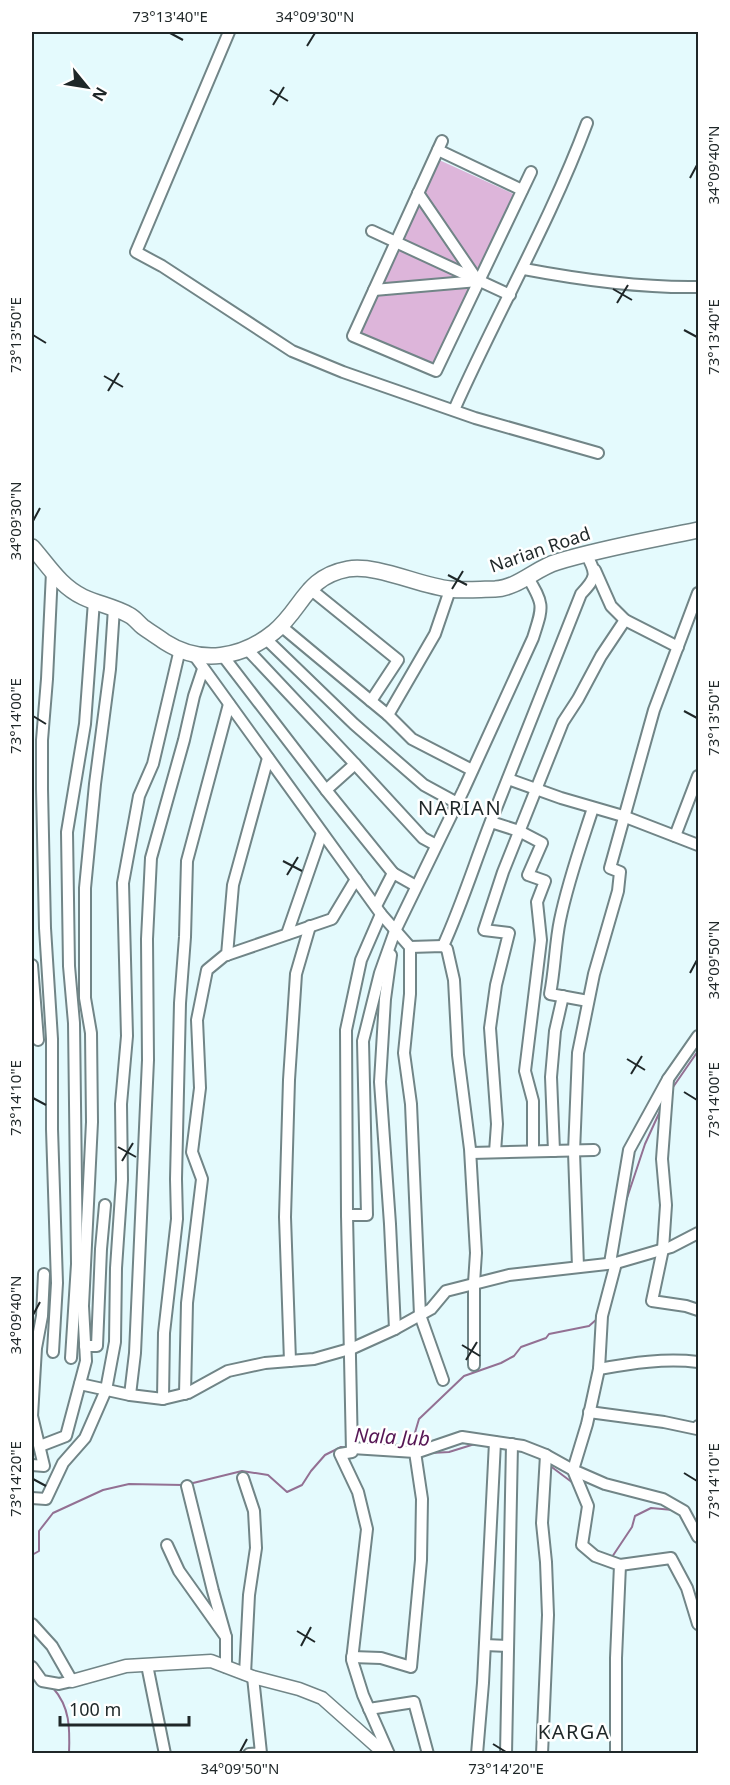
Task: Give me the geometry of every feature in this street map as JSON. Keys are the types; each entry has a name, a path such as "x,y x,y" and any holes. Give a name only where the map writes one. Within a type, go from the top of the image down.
{"main road":[{"name":"Narian Road","path":"32,547 67,588 132,616 168,644 187,652 223,656 266,638 287,621 309,588 337,572 350,569 381,573 450,590 499,589 554,563 699,530"}],"street":[{"path":"230,32 136,252 162,266 292,351 343,372 475,418 598,453"},
{"path":"454,410 570,170 587,123"},
{"path":"522,189 440,145 353,336 436,371 531,172"},
{"path":"418,193 479,281"},
{"path":"372,231 510,295"},
{"path":"524,269 573,279 621,284 668,288 699,287"},
{"path":"374,290 479,281"},
{"path":"586,554 611,606 625,620 678,647"},
{"path":"443,946 459,912 491,822 581,594 593,582 595,570"},
{"path":"52,572 42,740 42,789 45,928 52,1039 52,1129 57,1283 53,1352"},
{"path":"347,1215 367,1215 363,1041 380,973 395,931 533,638 540,613 540,599 527,576"},
{"path":"309,588 398,660 371,701"},
{"path":"387,715 435,634 450,590"},
{"path":"578,1267 574,1150 578,1053 594,974 618,891 620,872 610,868 654,710 699,593"},
{"path":"71,1358 77,1264 74,1023 69,966 67,832 85,724 94,601"},
{"path":"40,1446 66,1436 86,1361 83,1305 92,1122 91,1033 85,998 85,888 94,784 110,669 114,608"},
{"path":"495,1152 497,1124 490,1028 496,985 508,933 484,930 519,831 562,722 625,620"},
{"path":"281,626 371,701 412,739 472,770"},
{"path":"266,638 354,724 423,785 457,803"},
{"path":"246,648 423,838 436,845"},
{"path":"32,1498 46,1499 63,1463 85,1438 106,1390 116,1342 116,1268 123,1180 121,1104 127,1036 123,883 139,796 153,764 187,652 229,704 378,910 410,947 410,994 404,1053 411,1104 420,1315 443,1380"},
{"path":"223,656 393,873 416,886"},
{"path":"130,1395 135,1353 148,1060 147,939 151,858 203,669"},
{"path":"163,1399 164,1333 177,1219 180,1003 187,861 229,704"},
{"path":"227,955 232,885 268,758"},
{"path":"326,790 355,764"},
{"path":"675,836 699,776"},
{"path":"508,779 623,816 699,844"},
{"path":"588,1001 550,994 559,923 593,808"},
{"path":"491,822 519,831 542,843 528,875 545,881 537,902 541,940 525,1071 533,1101 533,1151"},
{"path":"287,934 322,833"},
{"path":"387,1754 363,1695 352,1657 367,1529 358,1492 340,1454 352,1452 346,1030 361,960 393,873"},
{"path":"185,1394 187,1303 202,1179 192,1152 200,1088 197,1020 207,970 227,955 332,919 356,879"},
{"path":"290,1361 285,1217 289,1080 296,974 310,927"},
{"path":"395,931 385,999 380,1082 395,1329"},
{"path":"410,947 443,946"},
{"path":"443,946 448,953 454,980 458,1055 471,1153 477,1253 474,1283 474,1365"},
{"path":"32,965 35,1040 52,1039"},
{"path":"554,1151 551,1077 555,1031 563,996"},
{"path":"699,1036 668,1079 630,1150 613,1263 602,1316 599,1369 590,1412 573,1470 588,1506 582,1545 595,1556 620,1565 671,1558 687,1588 699,1624"},
{"path":"668,1079 662,1159 666,1205 663,1249 652,1301 699,1310"},
{"path":"471,1153 594,1150"},
{"path":"85,1346 97,1346 105,1205"},
{"path":"80,1384 130,1395 163,1399 185,1394 228,1371 265,1363 314,1359 350,1349 420,1315 430,1309 446,1292 474,1283 509,1275 613,1263 663,1249 699,1233"},
{"path":"32,1465 44,1466 32,1416 34,1347 42,1316 44,1274"},
{"path":"34,1347 86,1361"},
{"path":"599,1369 632,1362 682,1360 699,1362"},
{"path":"590,1412 697,1429 699,1426"},
{"path":"352,1448 415,1453 462,1437 523,1446 605,1484 663,1499 684,1511 699,1537"},
{"path":"477,1754 495,1442"},
{"path":"506,1754 512,1444"},
{"path":"352,1657 381,1658 411,1667 421,1550 422,1499 415,1453"},
{"path":"542,1754 548,1615 542,1523 546,1455"},
{"path":"243,1478 254,1511 256,1548 249,1595 249,1676 261,1753 249,1754"},
{"path":"187,1486 226,1637 226,1667"},
{"path":"167,1545 179,1571 226,1637"},
{"path":"616,1754 616,1658 620,1565"},
{"path":"32,1624 52,1646 72,1681"},
{"path":"485,1645 508,1646"},
{"path":"32,1667 42,1681 59,1684 126,1666 211,1661 249,1676 299,1689 322,1698 387,1754"},
{"path":"147,1665 165,1754"},
{"path":"369,1709 414,1702 428,1754"}],"shaded area":[{"path":"437,159 518,196 435,377 355,341"}],"waterway":[{"path":"671,1090 698,1051"},
{"path":"625,1204 645,1144 661,1109"},
{"path":"407,1449 419,1419 464,1376 501,1363 514,1356 521,1347 546,1338 549,1334 589,1326 597,1319"},
{"name":"Nala Jub","path":"431,1453 449,1452 478,1443"},
{"name":"Nala Jub","path":"189,1484 242,1471 268,1475 287,1492 302,1485 325,1455 341,1447 348,1448"},
{"name":"Nala Jub","path":"549,1465 573,1483"},
{"name":"Nala Jub","path":"32,1555 39,1551 39,1531 53,1513 103,1490 129,1484 183,1485"},
{"name":"Nala Jub","path":"612,1557 632,1527 635,1516 651,1508 673,1510"},
{"path":"32,1659 46,1678"},
{"path":"53,1688 59,1695 68,1718 69,1754"}],"district":[{"name":"NARIAN","path":"460,808"},
{"name":"KARGA","path":"574,1732"}]}
